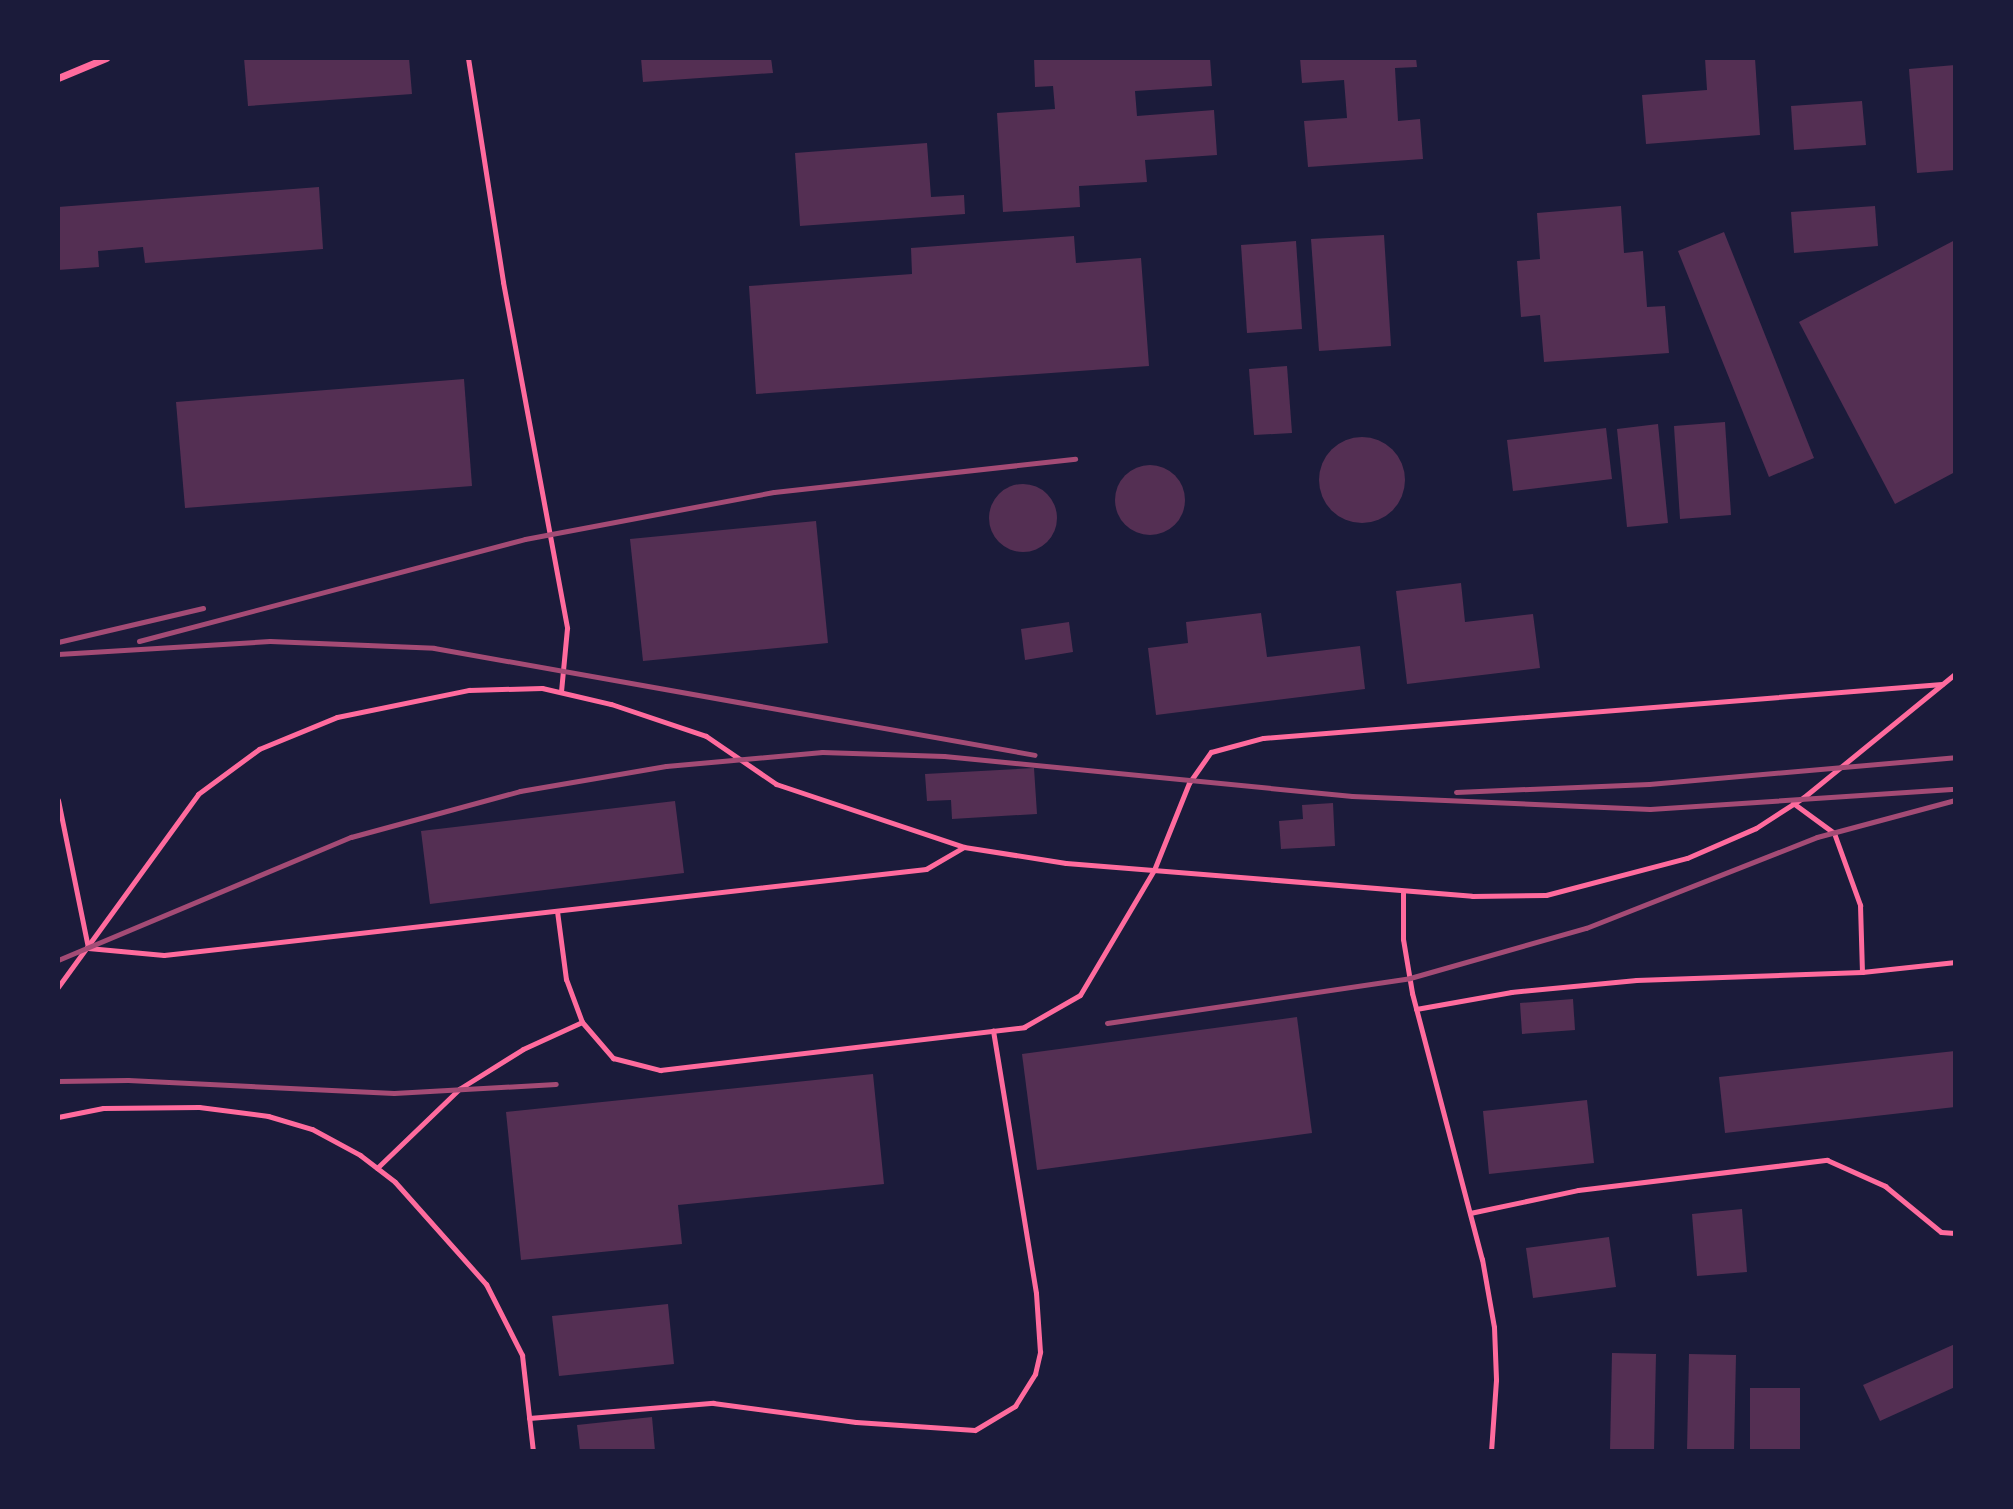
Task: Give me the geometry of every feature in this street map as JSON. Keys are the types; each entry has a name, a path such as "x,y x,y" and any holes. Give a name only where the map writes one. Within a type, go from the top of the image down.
{"street":[{"path":"58,78 107,58"}],"lane":[{"path":"468,58 503,282 567,628 561,692"},
{"path":"58,987 198,793 259,750 337,717 469,690 542,688 611,704 706,736 776,784 964,847 1066,863 1403,893 1546,895 1687,858 1756,828 1793,803 1955,674"},
{"path":"557,911 566,979 582,1022 613,1058 660,1070 1024,1027 1080,995 1154,870 1189,783 1211,752 1263,738 1943,684"},
{"path":"58,800 88,948"},
{"path":"1793,803 1834,833 1860,905 1862,972"},
{"path":"88,948 164,955 926,869 964,847"},
{"path":"1403,893 1403,939 1416,1009 1470,1213 1494,1327 1496,1380 1491,1451"},
{"path":"1416,1009 1511,992 1636,980 1862,972 1955,962"},
{"path":"377,1168 459,1089 523,1049 582,1022"},
{"path":"529,1419 713,1403 856,1422 975,1430 1015,1406 1035,1374 1040,1352 1036,1293 993,1030"},
{"path":"58,1116 103,1108 199,1107 268,1116 312,1129 377,1168 486,1284 522,1355 533,1451"},
{"path":"1470,1213 1578,1189 1827,1160 1885,1186 1941,1232 1955,1233"}],"building":[{"path":"244,58 409,58 412,94 248,106"},
{"path":"641,58 771,58 773,73 643,82"},
{"path":"1034,58 1210,58 1212,86 1135,91 1137,116 1214,110 1217,155 1145,160 1147,182 1079,186 1080,207 1003,212 997,113 1055,109 1053,86 1035,87"},
{"path":"1300,58 1416,58 1417,67 1395,68 1398,121 1420,119 1423,159 1308,167 1304,121 1347,118 1344,80 1302,83"},
{"path":"1705,58 1755,58 1760,135 1646,144 1642,95 1707,90"},
{"path":"1955,65 1955,170 1917,173 1909,69"},
{"path":"1862,101 1866,145 1794,150 1791,106"},
{"path":"927,143 931,197 964,195 965,214 800,226 795,153"},
{"path":"319,187 323,249 145,263 143,247 98,251 99,267 58,270 58,207"},
{"path":"1621,206 1624,253 1643,251 1647,307 1665,306 1669,353 1544,362 1540,315 1521,317 1517,261 1540,259 1537,213"},
{"path":"1875,206 1878,246 1794,253 1791,212"},
{"path":"1724,232 1814,458 1769,477 1678,251"},
{"path":"1384,235 1391,346 1319,351 1311,239"},
{"path":"1074,236 1076,263 1141,258 1149,366 756,394 749,286 912,274 911,248"},
{"path":"1955,240 1955,472 1895,504 1799,322"},
{"path":"1296,241 1302,329 1247,333 1241,245"},
{"path":"1287,366 1292,433 1254,435 1249,369"},
{"path":"464,379 472,486 185,508 176,402"},
{"path":"1725,422 1731,515 1680,519 1674,426"},
{"path":"1658,424 1668,523 1627,527 1617,429"},
{"path":"1606,428 1612,479 1513,491 1507,440"},
{"path":"1354,437 1370,437 1393,449 1402,463 1405,480 1402,497 1393,511 1370,523 1354,523 1338,516 1326,504 1319,488 1319,472 1326,456 1338,444"},
{"path":"1150,465 1175,475 1185,500 1175,525 1150,535 1125,525 1115,500 1125,475"},
{"path":"1023,484 1036,486 1047,494 1055,505 1055,531 1047,542 1036,550 1023,552 1010,550 999,542 991,531 989,518 991,505 999,494 1010,486"},
{"path":"816,521 828,643 643,661 630,539"},
{"path":"1461,583 1465,622 1533,614 1540,668 1407,684 1396,591"},
{"path":"1261,613 1267,657 1360,646 1365,689 1156,715 1148,648 1188,643 1186,622"},
{"path":"1069,622 1073,652 1025,660 1021,629"},
{"path":"1034,768 1037,814 952,819 951,800 927,801 925,774"},
{"path":"675,801 684,873 430,904 421,831"},
{"path":"1333,803 1335,846 1281,849 1279,821 1303,819 1302,805"},
{"path":"1573,999 1575,1030 1522,1034 1520,1003"},
{"path":"1297,1017 1312,1133 1037,1170 1022,1054"},
{"path":"1955,1051 1955,1107 1725,1133 1719,1077"},
{"path":"873,1074 884,1184 678,1205 682,1244 521,1260 506,1112"},
{"path":"1587,1100 1594,1163 1489,1174 1483,1111"},
{"path":"1742,1209 1747,1272 1697,1276 1692,1214"},
{"path":"1609,1237 1616,1287 1533,1298 1526,1248"},
{"path":"668,1304 674,1364 559,1376 552,1316"},
{"path":"1955,1344 1955,1387 1880,1421 1863,1385"},
{"path":"1612,1353 1656,1354 1654,1451 1610,1451"},
{"path":"1689,1354 1736,1355 1734,1451 1687,1451"},
{"path":"1750,1388 1800,1388 1800,1451 1750,1451"},
{"path":"652,1417 655,1451 580,1451 577,1425"}],"railway":[{"path":"139,641 525,539 774,492 1075,459"},
{"path":"58,642 203,608"},
{"path":"58,654 270,641 434,648 1035,755"},
{"path":"58,960 351,837 520,791 666,766 822,752 944,756 1352,796 1650,809 1955,789"},
{"path":"1456,792 1649,784 1955,757"},
{"path":"1107,1023 1410,978 1586,928 1817,837 1955,800"},
{"path":"58,1081 128,1080 394,1093 556,1084"}]}
